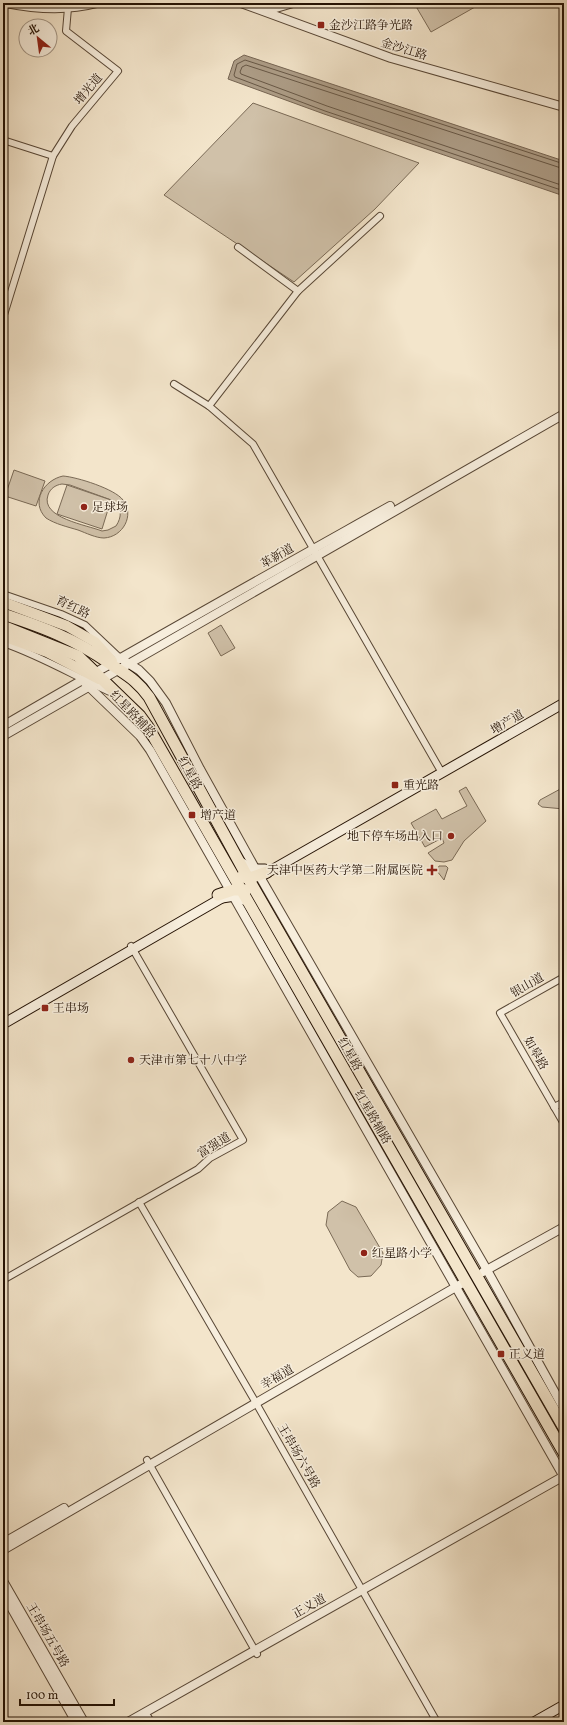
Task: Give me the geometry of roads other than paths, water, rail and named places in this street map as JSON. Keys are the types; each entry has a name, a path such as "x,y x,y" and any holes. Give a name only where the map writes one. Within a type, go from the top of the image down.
{"highway":[{"path":"3,614 25,615 120,664"},
{"path":"3,626 18,636 78,656 92,680"},
{"name":"红星路","path":"120,664 149,696 249,881 247,901 460,1282 564,1452"},
{"name":"红星路","path":"92,680 120,697 140,716 154,737 228,867 236,874 249,881"},
{"path":"249,881 258,895"},
{"path":"220,897 249,881 257,884 258,895"},
{"name":"红星路","path":"258,895 481,1271 564,1428"}],"main road":[{"path":"3,602 25,615"},
{"path":"3,636 18,636"},
{"name":"增产道","path":"249,881 564,699"},
{"name":"增产道","path":"441,771 564,703"},
{"path":"3,1019 220,897"},
{"path":"3,1024 132,947"},
{"path":"534,1722 564,1705"}],"street":[{"path":"6,3 30,8 68,8 97,3"},
{"path":"36,3 82,3"},
{"name":"金沙江路","path":"241,3 270,11 392,58 564,105"},
{"path":"270,11 276,3"},
{"path":"270,11 294,3"},
{"name":"增光道","path":"3,318 53,156 72,126 118,71 66,31 68,8"},
{"path":"3,140 53,156"},
{"path":"209,406 298,291 380,216"},
{"path":"238,247 298,291"},
{"path":"174,384 209,406 253,444 441,771"},
{"name":"革新道","path":"92,680 564,408"},
{"name":"革新道","path":"316,552 564,414"},
{"name":"育红路","path":"3,594 61,614 85,625 120,664"},
{"path":"3,643 92,680"},
{"name":"红星路辅路","path":"120,664 150,681 166,703 200,769 249,881 564,1478"},
{"path":"3,726 92,680"},
{"path":"3,736 92,680"},
{"name":"红星路辅路","path":"92,680 145,743 249,881 564,1409"},
{"name":"富强道","path":"3,1280 243,1140 132,947"},
{"name":"银山道","path":"500,1013 564,977"},
{"name":"如皋路","path":"500,1013 564,1124"},
{"path":"554,1107 564,1102"},
{"name":"王串场六号路","path":"139,1202 255,1401 438,1722"},
{"name":"幸福道","path":"481,1271 564,1221"},
{"name":"幸福道","path":"3,1543 255,1401 460,1282 564,1227"},
{"path":"148,1462 256,1652"},
{"name":"幸福道","path":"3,1550 148,1462"},
{"name":"正义道","path":"128,1722 256,1652 564,1478"},
{"name":"王串场五号路","path":"3,1580 84,1722"},
{"name":"王串场五号路","path":"3,1594 76,1722"},
{"name":"正义道","path":"139,1722 148,1720 256,1652"}],"water":[{"path":"244,55 564,161 564,196 324,114 228,79 234,61"}],"place":[{"name":"金沙江路争光路","path":"321,25"},
{"name":"足球场","path":"84,507"},
{"name":"重光路","path":"395,785"},
{"name":"增产道","path":"192,815"},
{"name":"地下停车场出入口","path":"451,836"},
{"name":"天津中医药大学第二附属医院","path":"432,870"},
{"name":"王串场","path":"45,1008"},
{"name":"天津市第七十八中学","path":"131,1060"},
{"name":"红星路小学","path":"364,1253"},
{"name":"正义道","path":"501,1354"}]}
